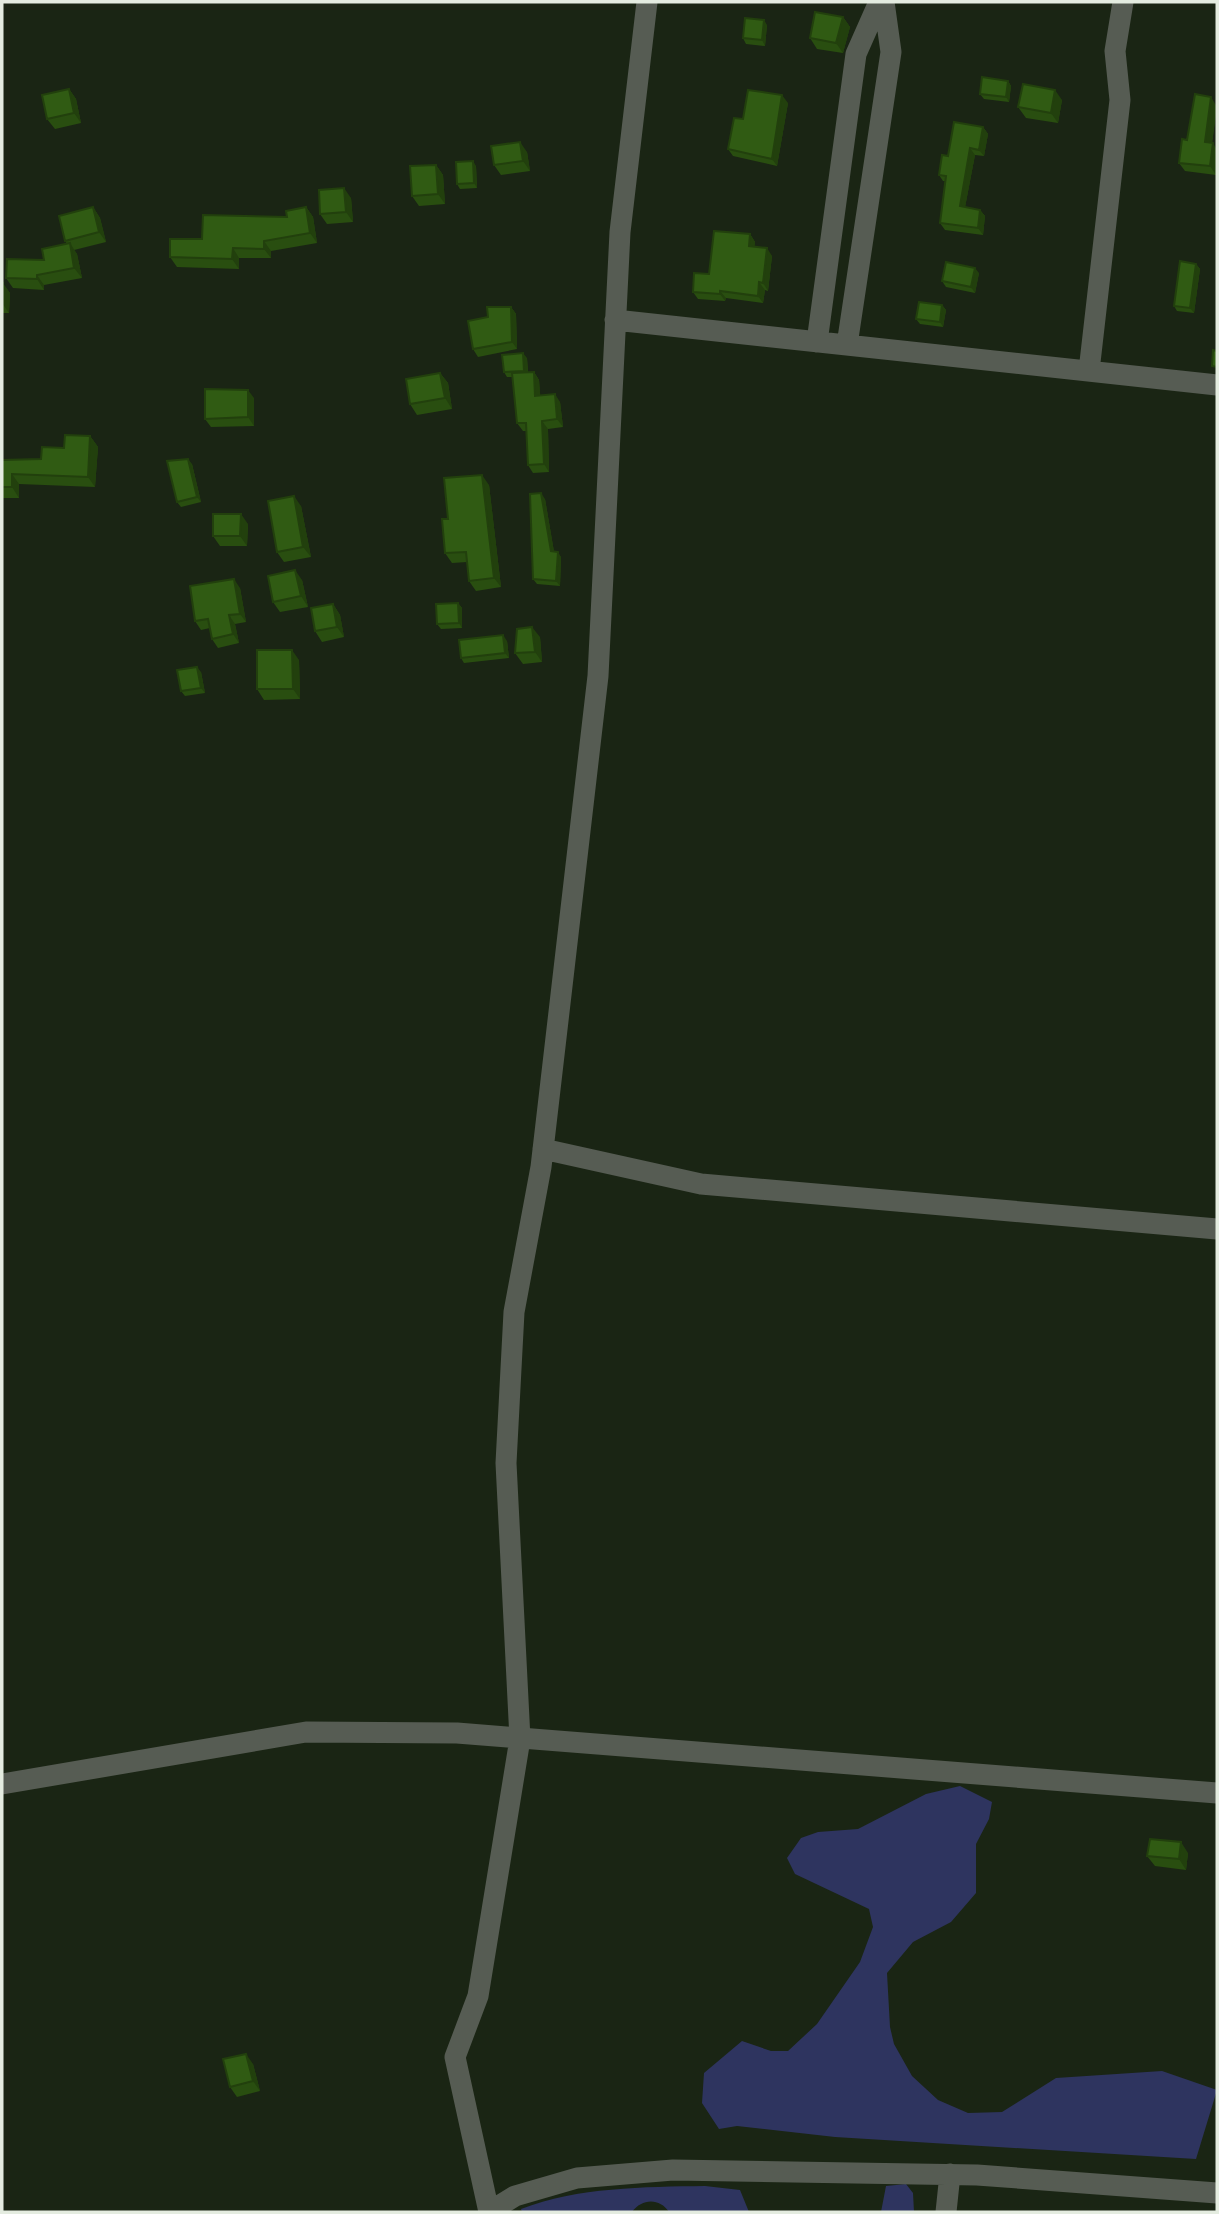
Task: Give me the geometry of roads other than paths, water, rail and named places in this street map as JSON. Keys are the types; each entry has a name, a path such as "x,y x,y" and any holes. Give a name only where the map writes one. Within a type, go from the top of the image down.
{"street":[{"path":"647,2 620,232 598,676 543,1149 514,1312 507,1449 520,1739 478,1996 455,2057 489,2212 515,2196 577,2178 673,2169 950,2174 1217,2193"},
{"path":"817,342 856,54 878,2"},
{"path":"847,345 891,52 884,2"},
{"path":"1088,371 1120,100 1115,51 1123,2"},
{"path":"615,320 1217,385"},
{"path":"543,1149 701,1184 1217,1229"},
{"path":"2,1784 306,1732 457,1733 1217,1793"},
{"path":"946,2212 950,2174"}]}
